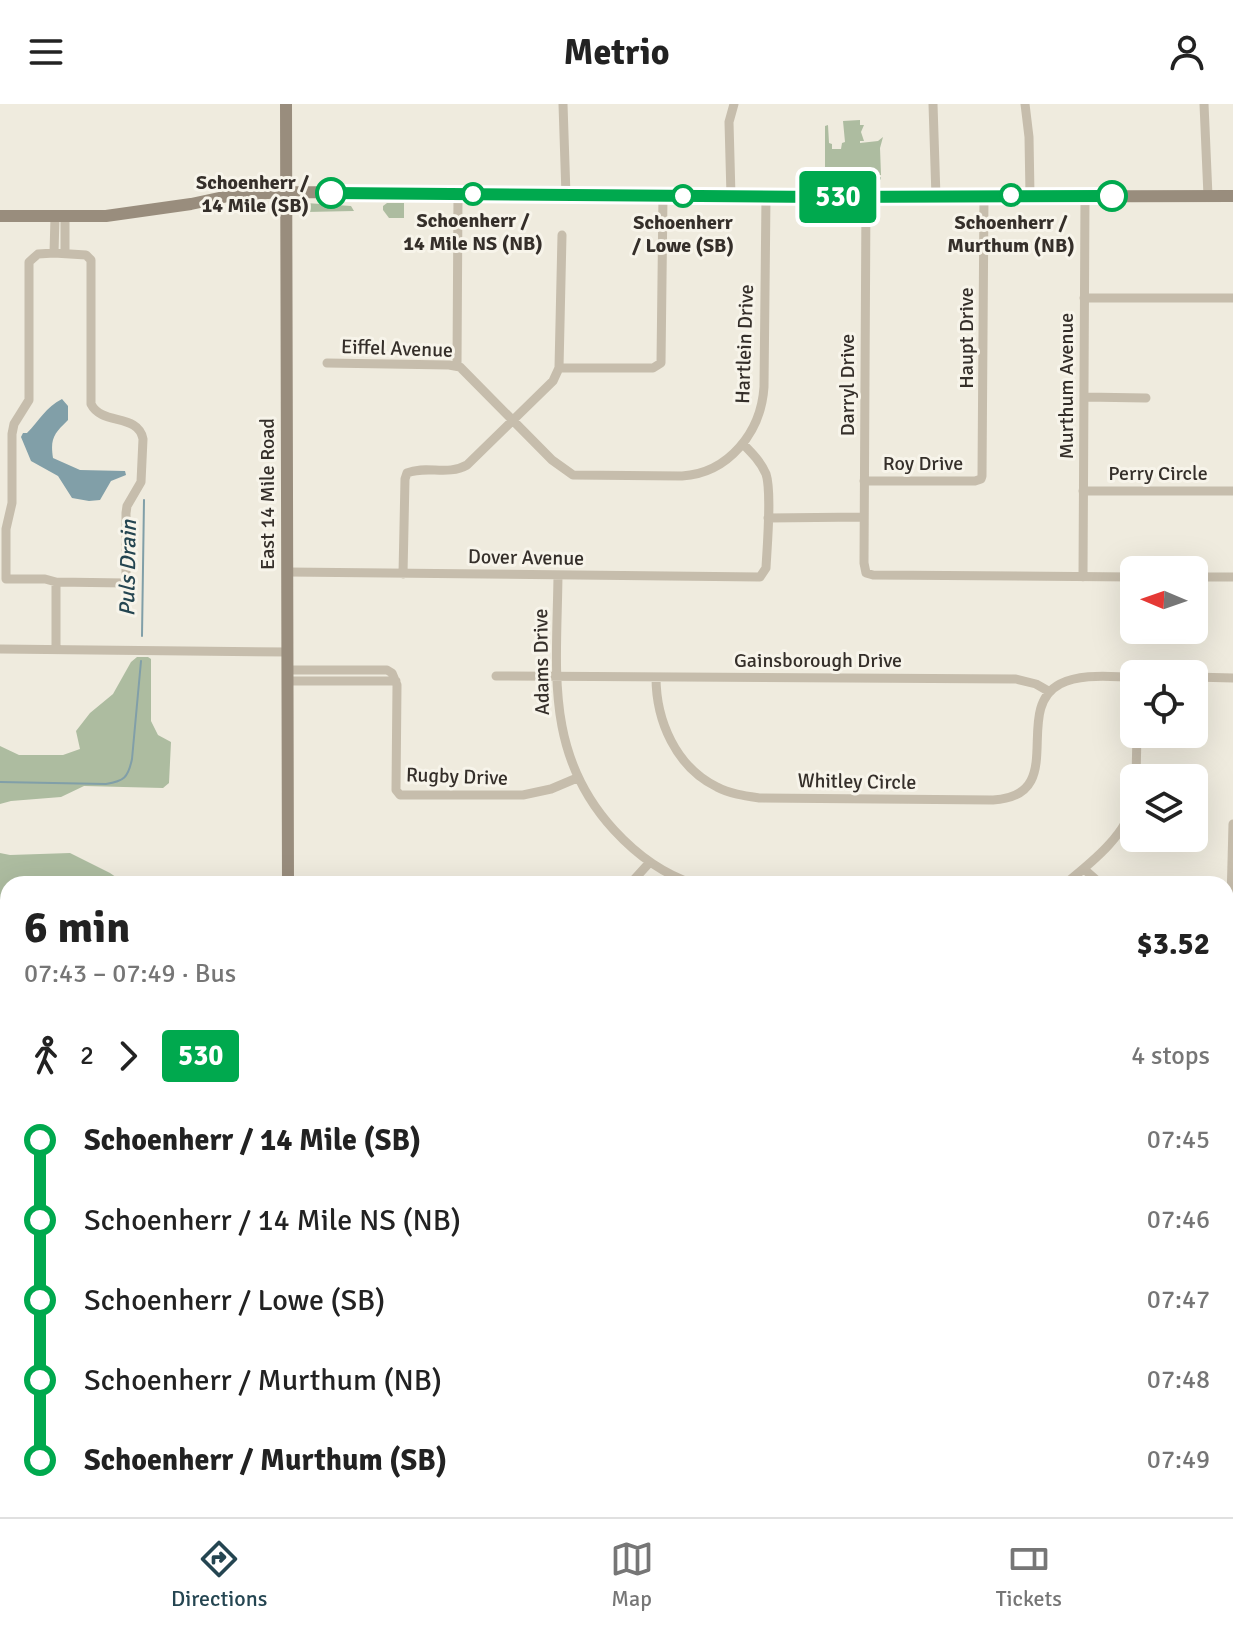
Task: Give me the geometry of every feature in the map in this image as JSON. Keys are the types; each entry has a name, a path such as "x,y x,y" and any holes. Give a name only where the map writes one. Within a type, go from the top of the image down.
{"main road":[{"name":"East 14 Mile Road","path":"286,104 288,876"},
{"path":"0,216 122,214 233,195 286,192 663,196 1233,196"}],"street":[{"path":"563,104 566,195"},
{"path":"731,196 729,122 734,104"},
{"path":"933,104 936,197"},
{"path":"1025,104 1030,195"},
{"path":"1204,104 1208,196"},
{"path":"457,365 458,194"},
{"path":"559,368 659,366 663,196"},
{"name":"Hartlein Drive","path":"743,444 756,423 763,397 766,196"},
{"name":"Darryl Drive","path":"866,196 866,573 1083,577"},
{"name":"Haupt Drive","path":"981,479 984,196"},
{"name":"Murthum Avenue","path":"1083,577 1085,196"},
{"path":"59,253 60,217"},
{"path":"403,574 407,473 413,470 453,471 462,468 553,381 559,368 562,235"},
{"path":"59,253 89,256 92,265 93,409 136,426 142,433 141,482 126,513 126,583 6,579 6,529 12,503 12,434 14,424 29,400 29,262 38,254 59,253"},
{"path":"1084,298 1233,298"},
{"name":"Eiffel Avenue","path":"327,363 457,365 562,468 573,475 690,475 711,469 743,444"},
{"path":"1084,397 1146,398"},
{"path":"743,444 766,475 768,518 864,517"},
{"name":"Roy Drive","path":"864,481 981,479"},
{"name":"Perry Circle","path":"1083,491 1233,491"},
{"name":"Dover Avenue","path":"288,572 756,578 763,575 766,568 768,518"},
{"name":"Adams Drive","path":"558,575 560,725 577,778 624,841 673,876"},
{"path":"1083,577 1120,577"},
{"path":"1208,577 1233,577"},
{"path":"56,582 56,649"},
{"path":"0,649 288,652"},
{"name":"Rugby Drive","path":"288,675 396,681 396,790 400,795 516,796 551,789 577,778"},
{"name":"Gainsborough Drive","path":"496,676 1016,679 1036,684 1050,692"},
{"name":"Whitley Circle","path":"656,677 659,712 682,758 715,787 760,798 993,800 1015,796 1027,786 1035,773 1040,712 1050,692"},
{"path":"1050,692 1079,678 1120,677"},
{"path":"1208,677 1233,678"},
{"path":"1231,876 1233,824"},
{"path":"1075,876 1120,831"},
{"path":"637,876 650,862"},
{"path":"1084,869 1092,876"}],"green space":[{"path":"860,120 860,125 864,125 861,132 864,141 860,143 878,141 883,137 880,148 881,175 825,175 825,126 828,125 832,149 841,149 845,142 843,121"},
{"path":"825,177 881,179 875,185 831,185"},
{"path":"306,203 351,206 354,211 306,212"},
{"path":"387,203 404,203 404,218 389,218 383,210"},
{"path":"137,657 151,659 151,721 158,735 171,742 169,783 163,788 84,786 61,797 0,804 0,746 19,755 63,755 80,749 76,731 90,713 113,694"},
{"path":"0,853 70,853 114,876 0,876"}],"water":[{"path":"62,399 68,406 68,420 54,437 53,458 80,470 125,471 126,475 111,481 100,500 72,498 58,476 31,461 21,437"}],"waterway":[{"name":"Puls Drain","path":"142,636 144,500"},
{"name":"Puls Drain","path":"0,782 106,784 124,778 132,759 141,661"}],"bus line":[{"name":"530","path":"331,193 1112,196"}],"place":[{"name":"Schoenherr / 14 Mile (SB)","path":"331,193"},
{"name":"Schoenherr / 14 Mile NS (NB)","path":"473,194"},
{"name":"Schoenherr / Murthum (NB)","path":"1011,195"},
{"name":"Schoenherr / Lowe (SB)","path":"683,196"}]}
